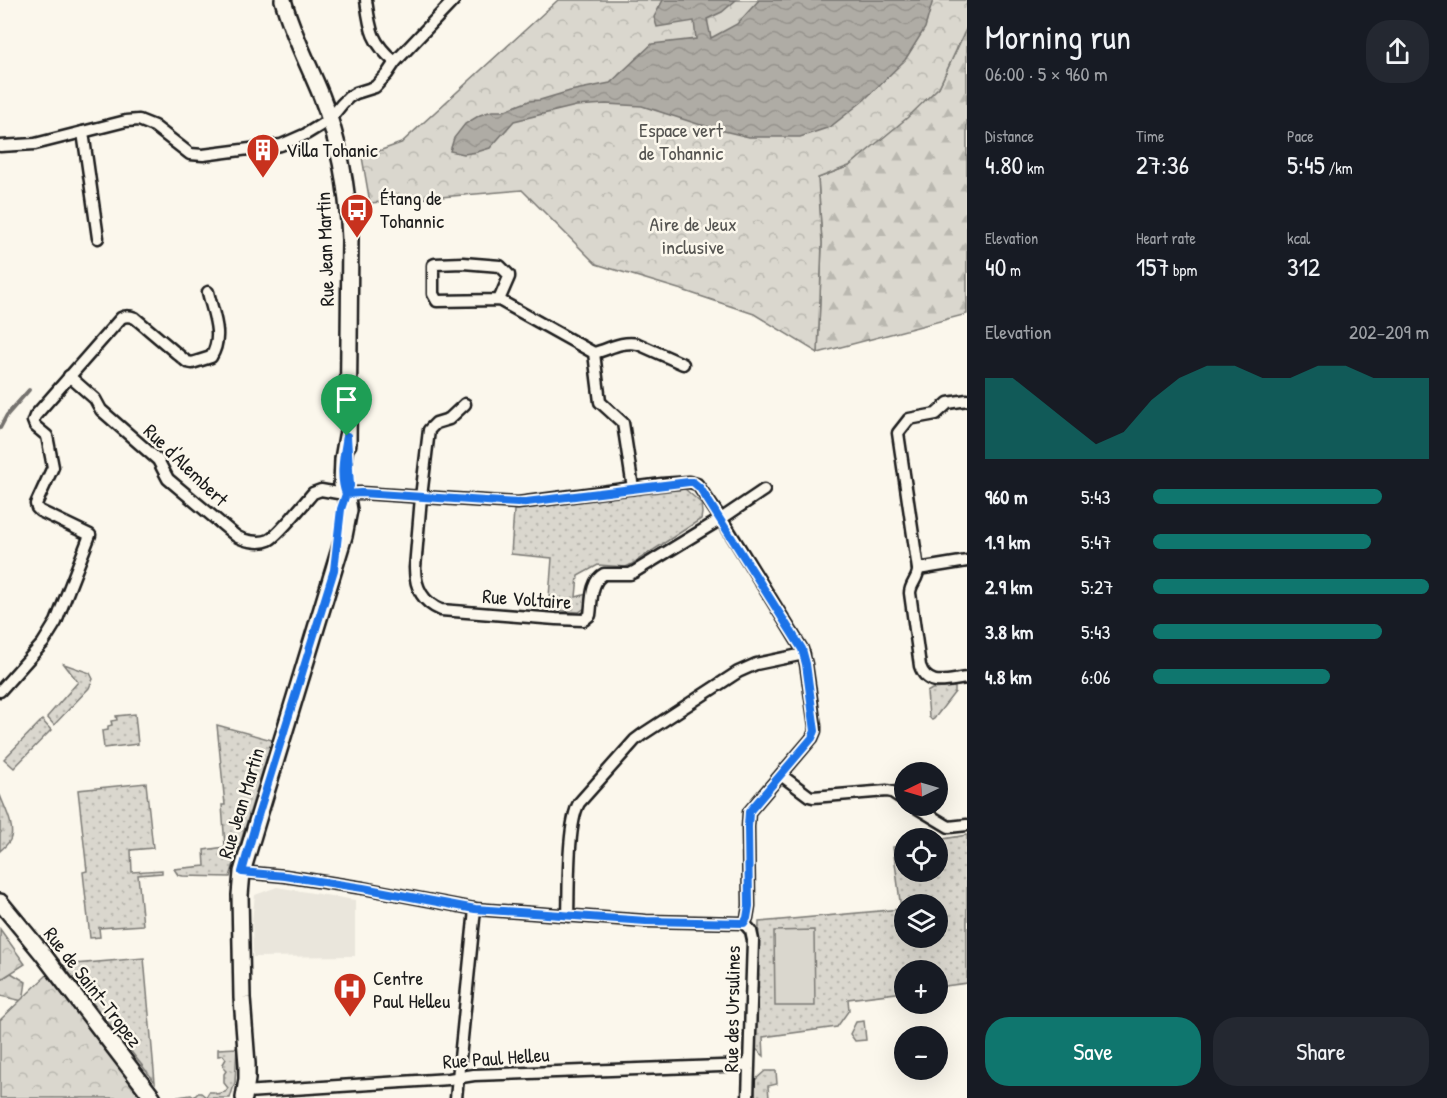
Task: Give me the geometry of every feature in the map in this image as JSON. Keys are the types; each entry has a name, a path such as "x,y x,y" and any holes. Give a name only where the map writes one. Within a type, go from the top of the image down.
{"main road":[{"name":"Rue Jean Martin","path":"243,1096 247,1080 247,1064 240,925 242,872 334,570 349,510 342,485 347,436 349,207 336,138 322,97 282,0"},
{"name":"Rue de Saint-Tropez","path":"0,902 153,1098"}],"street":[{"path":"366,0 371,33 384,52 396,62"},
{"path":"0,146 35,144 139,120 154,126 190,154 203,156 281,145 329,120 349,97 375,87 454,0"},
{"path":"83,132 98,238"},
{"path":"499,300 509,277 502,268 463,263 433,266 433,294 436,301 499,300 594,353 619,344 633,343 683,364"},
{"path":"0,691 43,644 56,622 90,535 37,508 36,504 53,467 47,436 35,426 33,421 35,416 125,316 135,318 187,362 192,363 211,357 218,334 208,292"},
{"path":"594,353 600,402 623,423 633,488"},
{"name":"Rue d'Alembert","path":"69,376 94,399 101,410 158,460 168,479 239,538 260,542 271,539 316,491 346,494"},
{"path":"967,400 948,403 936,414 909,419 898,433 918,568 918,574 911,585 910,593 920,666 925,676 932,681 967,678"},
{"path":"421,497 429,430 435,423 448,419 465,404"},
{"path":"242,872 352,886 475,909 646,921 744,923 749,906 749,812 812,738 815,731 801,645 721,519 700,488 693,482 518,503 346,494"},
{"path":"721,519 764,490"},
{"name":"Rue Voltaire","path":"421,497 415,579 420,593 429,603 447,611 567,620 584,620 590,615 594,585 600,575 630,574 721,519"},
{"path":"918,568 967,561"},
{"path":"568,916 572,834 577,807 635,740 738,672 756,664 804,654"},
{"path":"781,775 808,796 813,797 887,791 894,795"},
{"path":"931,816 949,827 967,825"},
{"path":"456,1098 475,909"},
{"name":"Rue des Ursulines","path":"744,923 751,931 753,940 748,1098"},
{"name":"Rue Paul Helleu","path":"243,1096 474,1075 748,1065"}],"shaded area":[{"path":"277,887 355,900 355,956 253,957 252,920 255,895"}],"green space":[{"name":"Espace vert de Tohannic","path":"558,0 967,0 967,27 939,87 907,118 849,166 818,178 822,243 818,353 754,314 596,264 522,190 370,203 362,157 401,143"},
{"path":"967,27 967,314 818,353 822,243 818,178 849,166 939,87"},
{"path":"685,489 701,503 701,519 626,567 598,565 578,576 576,597 587,594 585,608 579,612 548,610 552,558 511,554 514,510"},
{"path":"64,664 90,673 93,679 89,688 54,725 47,717 78,682"},
{"path":"955,687 955,692 932,720 929,717 927,692 932,689"},
{"path":"135,714 138,744 104,748 102,731 108,730 108,726 112,725 111,721 117,720 116,716"},
{"path":"42,720 51,730 14,768 4,759"},
{"path":"217,725 272,740 230,877 178,875 174,869 205,866 204,850 225,847 222,805 225,805"},
{"path":"146,783 153,848 131,850 132,872 162,870 162,873 138,875 143,925 99,928 100,937 90,938 83,872 87,871 78,790"},
{"path":"0,795 12,829 10,840 0,851 1,832"},
{"path":"967,835 967,983 948,986 948,960 894,960 894,993 848,999 849,1010 837,1027 763,1037 764,1056 756,1049 759,922 894,910 894,948 948,948 948,894 899,894 898,882 948,882 948,838"},
{"path":"0,929 25,964 0,980"},
{"path":"814,930 815,1006 775,1006 774,931"},
{"path":"144,958 155,1082 63,965"},
{"path":"11,973 26,982 23,1001 0,996 0,980"},
{"path":"47,975 147,1098 0,1098 0,1020"},
{"path":"864,1021 866,1040 855,1041 850,1034 856,1022"},
{"path":"237,1048 235,1082 230,1098 171,1098 191,1095 194,1097 198,1093 206,1097 209,1092 216,1094 225,1092 228,1088 224,1083 226,1071 223,1064 226,1059 223,1055 218,1056 218,1049"},
{"path":"765,1071 776,1071 777,1084 768,1086 769,1098 755,1098 755,1080"}],"water":[{"name":"Étang de Tohannic","path":"663,0 736,0 722,12 707,19 711,38 737,24 759,0 933,0 925,28 905,60 863,101 830,127 800,137 749,137 707,127 642,106 606,104 576,106 514,121 490,148 464,154 450,151 454,138 465,124 480,115 492,111 503,111 529,101 610,83 652,44 696,39 694,21 657,27 654,17"}],"waterway":[{"path":"0,428 7,415 29,390"}],"place":[{"name":"Villa Tohanic","path":"263,179"},
{"name":"Étang de Tohannic","path":"357,239"},
{"name":"Centre Paul Helleu","path":"350,1018"}],"route":[{"path":"347,436 342,485 346,494 341,509 334,570 242,872 363,888 475,909 646,921 744,923 749,906 749,812 812,738 815,731 806,664 801,645 697,484 693,482 662,484 518,503 346,494 350,486 347,436"}],"park label":[{"name":"Aire de Jeux inclusive","path":"693,236"}]}
